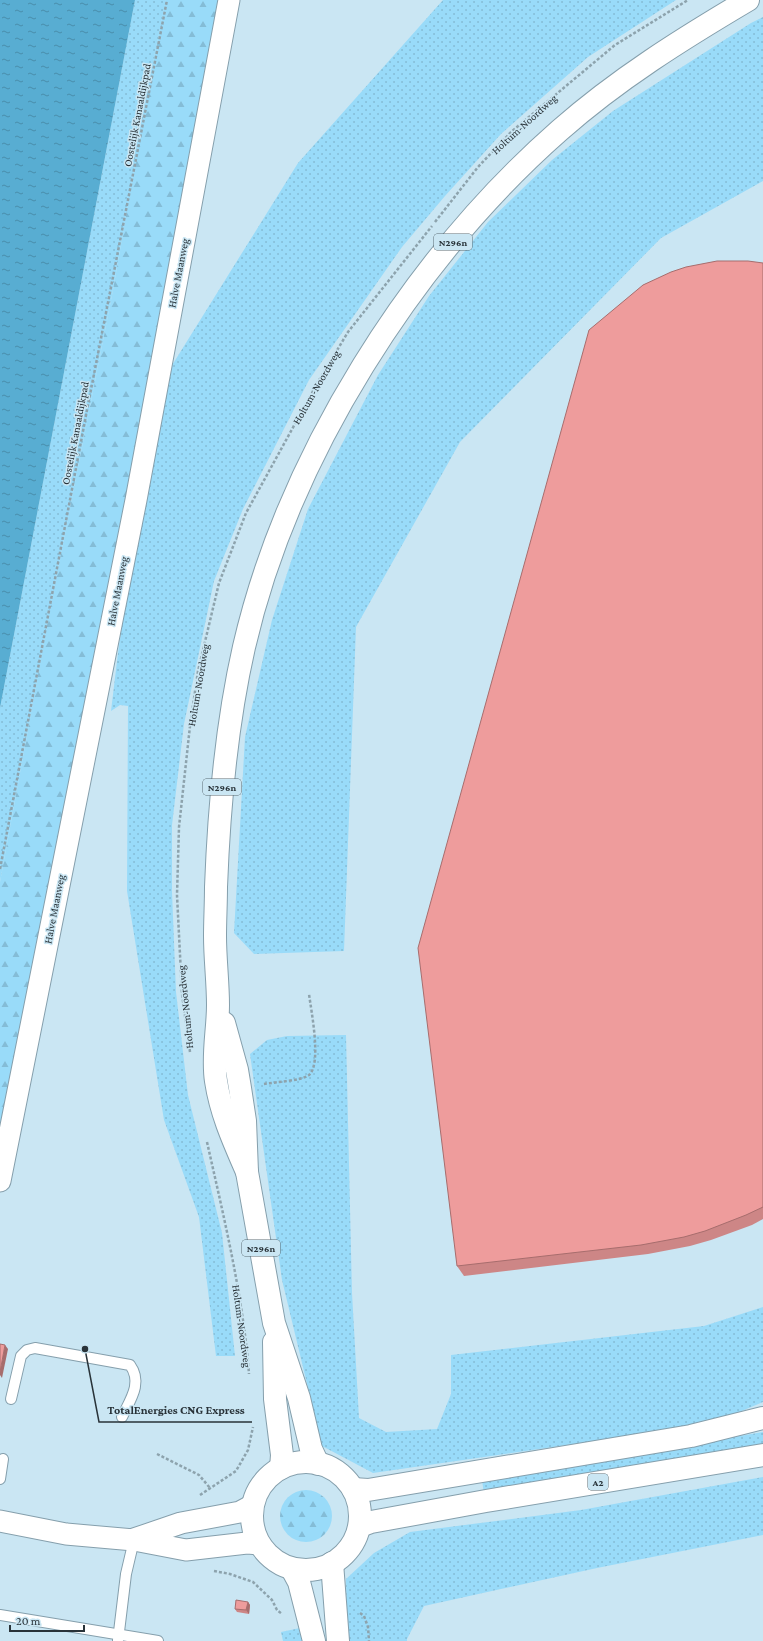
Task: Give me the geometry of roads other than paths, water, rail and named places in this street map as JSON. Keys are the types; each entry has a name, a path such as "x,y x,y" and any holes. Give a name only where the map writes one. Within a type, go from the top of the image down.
{"main road":[{"name":"N296n","path":"247,1172 227,1126 216,1081 218,1005 215,935 217,854 222,776 230,715 243,648 264,574 289,508 314,452 380,338 419,284 460,233 492,197 560,130 602,96 644,64 748,0"},
{"name":"N296n","path":"218,1005 237,1070 245,1121 247,1172 274,1323 299,1398 310,1449 318,1464"},
{"name":"N296n","path":"274,1323 275,1399 282,1455 281,1468"},
{"path":"353,1489 368,1490 383,1488 690,1436 763,1418"},
{"name":"A2","path":"360,1526 371,1522 471,1503 763,1455"},
{"path":"314,1641 295,1575 267,1554 259,1544 253,1524 253,1505 262,1485 270,1476 281,1468 304,1463 318,1464 330,1468 344,1478 353,1489 360,1508 360,1526 354,1540 332,1571 338,1641"},
{"path":"295,1575 311,1570 332,1571"}],"street":[{"name":"Halve Maanweg","path":"0,1181 136,500 229,0"},
{"path":"134,1540 181,1523 240,1512 253,1505"},
{"path":"0,1521 66,1534 134,1540 186,1550 247,1542 259,1544"}],"lane":[{"path":"11,1399 20,1356 27,1350 35,1348 130,1365 134,1371 136,1381 135,1391 122,1417"},
{"path":"0,1479 3,1459"},
{"path":"118,1638 126,1574 134,1540"},
{"path":"0,1615 118,1638 158,1641"}],"water":[{"path":"0,0 135,0 0,708"}],"place":[{"name":"TotalEnergies CNG Express","path":"85,1349"}]}
